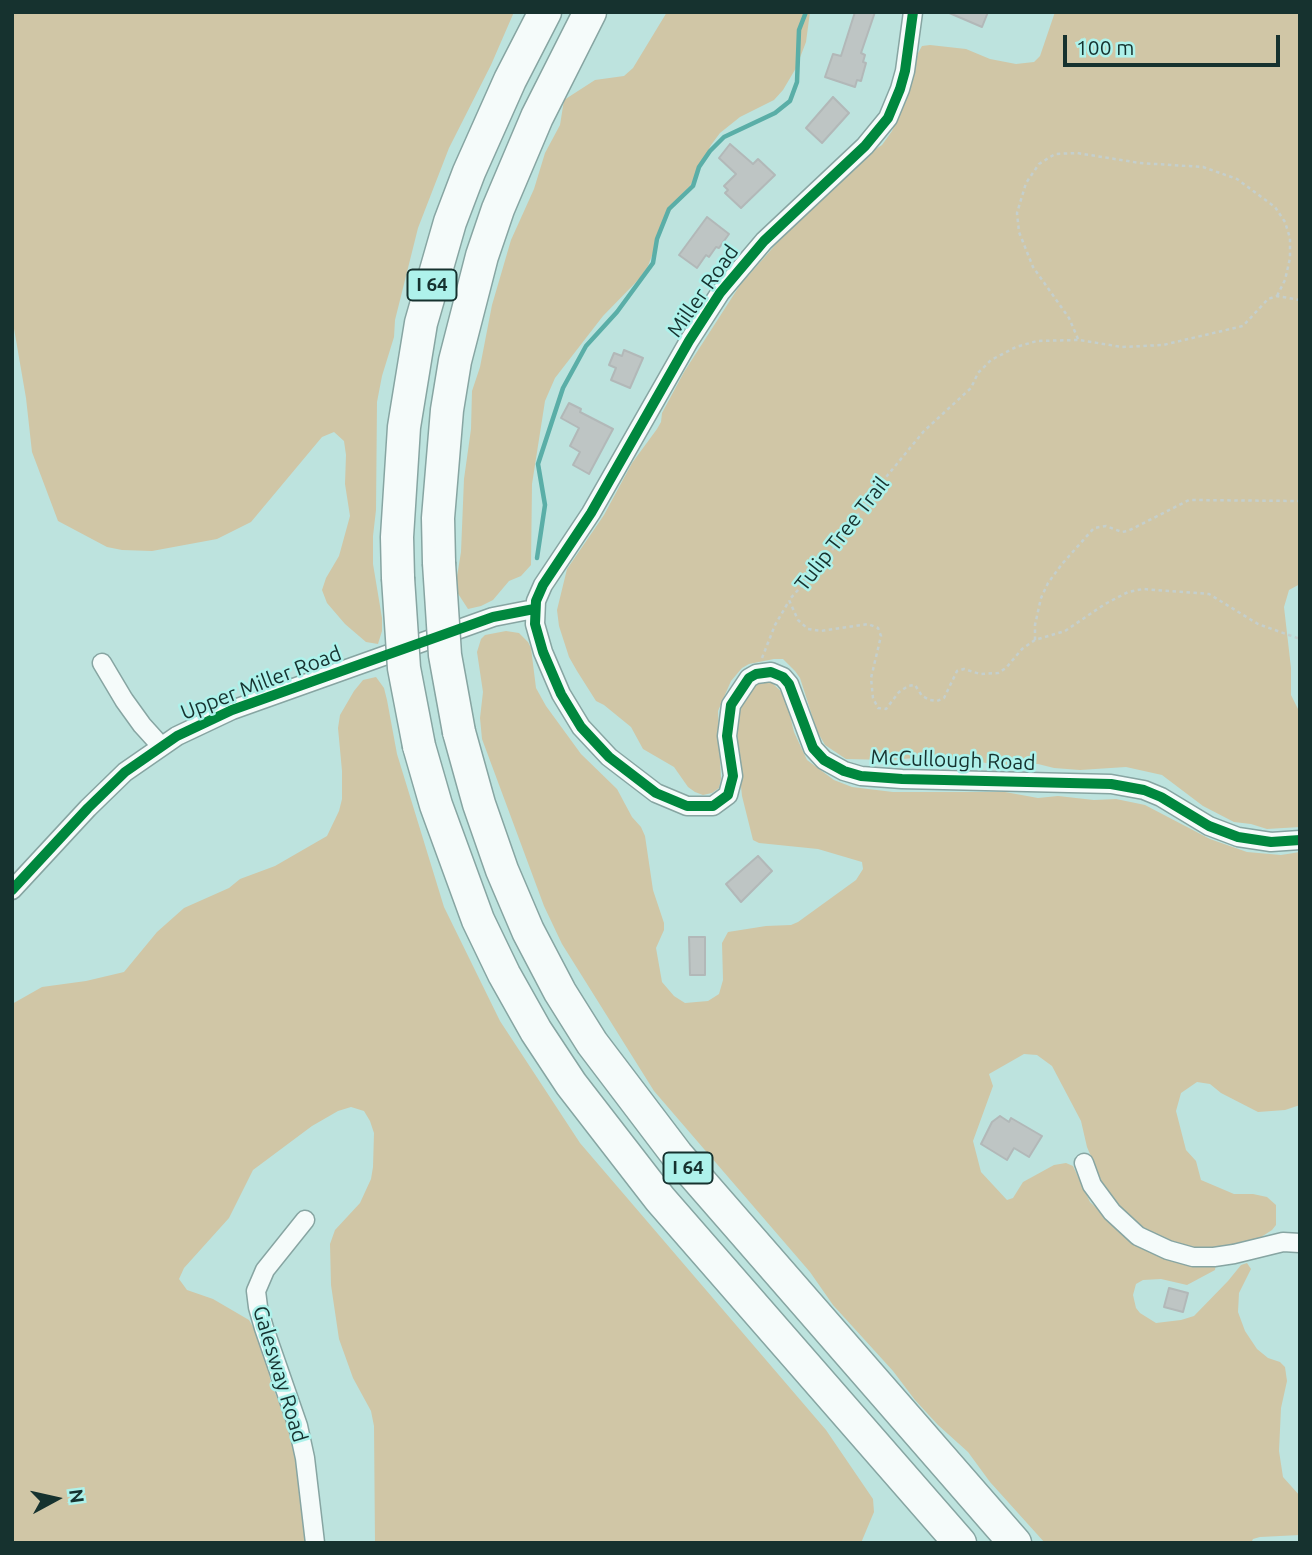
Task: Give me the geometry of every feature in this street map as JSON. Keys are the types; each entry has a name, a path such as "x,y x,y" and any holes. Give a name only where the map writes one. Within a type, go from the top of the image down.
{"highway":[{"name":"I 64","path":"545,12 510,80 450,222 424,312 404,427 397,537 398,578 404,668 419,746 444,831 478,920 517,997 570,1084 660,1199 960,1543"},
{"name":"I 64","path":"590,12 537,117 502,197 481,256 455,361 446,411 438,518 445,655 459,732 479,804 502,870 560,992 592,1043 677,1155 1015,1543"}],"street":[{"name":"Miller Road","path":"534,610 543,585 591,513 689,341 720,293 764,241 865,146 888,118 905,71 913,12"},
{"name":"Upper Miller Road","path":"12,890 116,780 162,746 196,726 232,710 493,617 534,610"},
{"name":"McCullough Road","path":"534,610 543,652 561,694 581,727 603,751 638,781 656,793 687,806 713,806 728,795 733,776 727,736 731,705 748,678 771,671 783,677 789,684 813,748 824,760 844,771 879,778 1130,787 1160,797 1209,825 1238,837 1271,842 1300,840"},
{"path":"102,663 124,700 162,746"},
{"path":"1084,1163 1092,1185 1112,1212 1138,1236 1168,1250 1193,1257 1214,1257 1283,1242 1300,1243"},
{"name":"Galesway Road","path":"305,1220 265,1269 256,1291 258,1307 301,1437 315,1543"}],"path":[{"path":"1079,340 1069,318 1033,267 1019,232 1017,213 1026,183 1039,164 1055,154 1077,153 1140,163 1203,167 1237,179 1275,207 1285,222 1290,238 1290,258 1278,296 1300,300"},
{"path":"1035,640 1035,625 1041,598 1048,583 1094,527 1106,526 1128,531 1189,500 1300,501"},
{"path":"761,664 775,625 789,600"}],"shaded area":[{"path":"12,12 514,12 491,65 449,148 418,228 395,320 394,337 382,376 377,402 376,510 373,536 373,564 382,618 378,644 366,642 345,624 327,603 322,590 339,556 350,516 345,484 344,441 334,432 322,437 251,522 217,539 152,551 122,550 107,547 58,521 32,452 12,317"},
{"path":"667,12 810,12 806,42 796,68 783,90 774,100 740,117 720,133 690,186 667,216 648,266 640,278 603,316 555,378 545,401 532,484 531,565 521,576 509,581 493,600 468,609 455,589 461,552 472,391 480,367 492,305 511,240 534,189 545,153 560,125 564,100 595,80 624,76 633,68"},
{"path":"1055,12 1300,12 1300,584 1289,590 1284,607 1291,668 1291,695 1300,713 1300,827 1267,829 1234,822 1203,806 1162,775 1126,767 1080,770 1038,764 996,765 961,758 928,757 846,759 825,745 817,731 800,678 783,659 749,664 731,681 718,711 721,779 719,788 703,795 695,792 688,787 674,767 643,749 631,727 596,701 577,671 569,657 557,610 567,569 604,515 632,463 657,429 662,413 684,372 740,285 777,243 868,154 882,145 892,131 906,101 922,46 966,49 990,59 1016,64 1034,62 1040,56"},
{"path":"506,631 519,633 528,642 536,688 546,706 581,754 617,789 632,817 641,827 645,836 653,890 664,923 664,930 656,948 662,982 674,996 685,1003 708,1001 719,994 723,980 722,943 728,932 798,922 856,880 863,869 862,862 818,849 759,843 753,840 742,796 735,729 747,691 758,684 771,682 785,695 794,732 807,760 834,780 852,787 893,792 1005,792 1038,798 1058,796 1094,800 1116,799 1145,805 1210,839 1247,852 1281,855 1300,852 1300,1105 1285,1110 1258,1112 1221,1093 1210,1084 1197,1082 1181,1093 1176,1111 1186,1150 1196,1161 1201,1180 1234,1194 1267,1197 1276,1205 1276,1225 1272,1230 1255,1241 1209,1251 1179,1247 1143,1232 1115,1204 1104,1187 1087,1147 1081,1121 1052,1066 1037,1055 1024,1054 989,1074 993,1086 973,1141 981,1172 1007,1200 1013,1198 1023,1182 1054,1165 1066,1163 1073,1166 1090,1202 1121,1231 1181,1263 1216,1263 1215,1270 1187,1285 1161,1279 1143,1280 1136,1284 1133,1295 1136,1308 1156,1323 1194,1316 1241,1265 1247,1263 1251,1269 1239,1293 1238,1312 1245,1331 1257,1349 1285,1367 1287,1381 1281,1408 1279,1451 1283,1477 1300,1496 1300,1535 1260,1537 1253,1539 1251,1543 1045,1543 990,1482 968,1452 915,1400 893,1371 833,1305 810,1272 654,1091 562,944 544,906 482,739 480,718 483,692 477,652 485,635"},
{"path":"376,677 384,688 397,754 444,907 500,1021 580,1143 826,1430 873,1499 874,1512 861,1543 375,1543 374,1426 371,1411 353,1378 339,1339 331,1285 330,1244 335,1230 360,1203 371,1179 373,1167 374,1133 370,1121 364,1111 351,1107 312,1126 253,1170 229,1218 184,1268 179,1279 187,1290 213,1299 249,1320 263,1344 271,1383 295,1442 304,1502 305,1543 12,1543 12,1004 42,987 124,972 157,932 184,908 229,888 240,879 275,866 327,836 342,799 338,728 340,715 363,680"}],"building":[{"path":"855,12 875,12 861,53 865,55 863,62 866,63 861,81 857,80 855,87 825,77 833,54 841,56"},
{"path":"947,12 988,12 982,27"},
{"path":"833,97 849,113 822,143 806,128"},
{"path":"730,144 753,164 758,159 775,175 741,208 725,193 728,190 724,186 736,174 719,158"},
{"path":"707,217 729,234 719,248 716,247 709,257 706,255 697,268 679,255"},
{"path":"624,350 643,358 630,388 611,380 616,368 609,365 614,353 622,356"},
{"path":"569,403 581,409 580,412 613,429 589,474 573,465 580,452 570,446 579,428 561,418"},
{"path":"758,856 772,871 741,902 726,884"},
{"path":"689,937 705,937 705,975 690,975"},
{"path":"1000,1116 1009,1122 1011,1118 1042,1136 1029,1157 1014,1148 1007,1160 981,1144 992,1122"},
{"path":"1169,1288 1188,1293 1183,1312 1164,1307"}],"waterway":[{"path":"537,558 545,505 538,464 563,388 586,346 617,312 653,263 657,239 669,209 693,186 699,167 710,151 724,137 775,113 790,101 797,82 799,30 806,12"}],"cycle path":[{"path":"913,12 905,71 888,118 865,146 764,241 720,293 689,341 591,513 543,585 536,601 535,624 543,652 561,694 581,727 609,757 656,793 687,806 713,806 728,795 733,776 727,736 731,705 749,678 771,672 783,677 789,684 813,748 824,760 844,771 861,776 902,779 1111,784 1144,790 1161,797 1209,826 1238,837 1271,842 1300,840"},
{"path":"12,890 125,772 177,736 232,710 493,617 534,609"}]}
